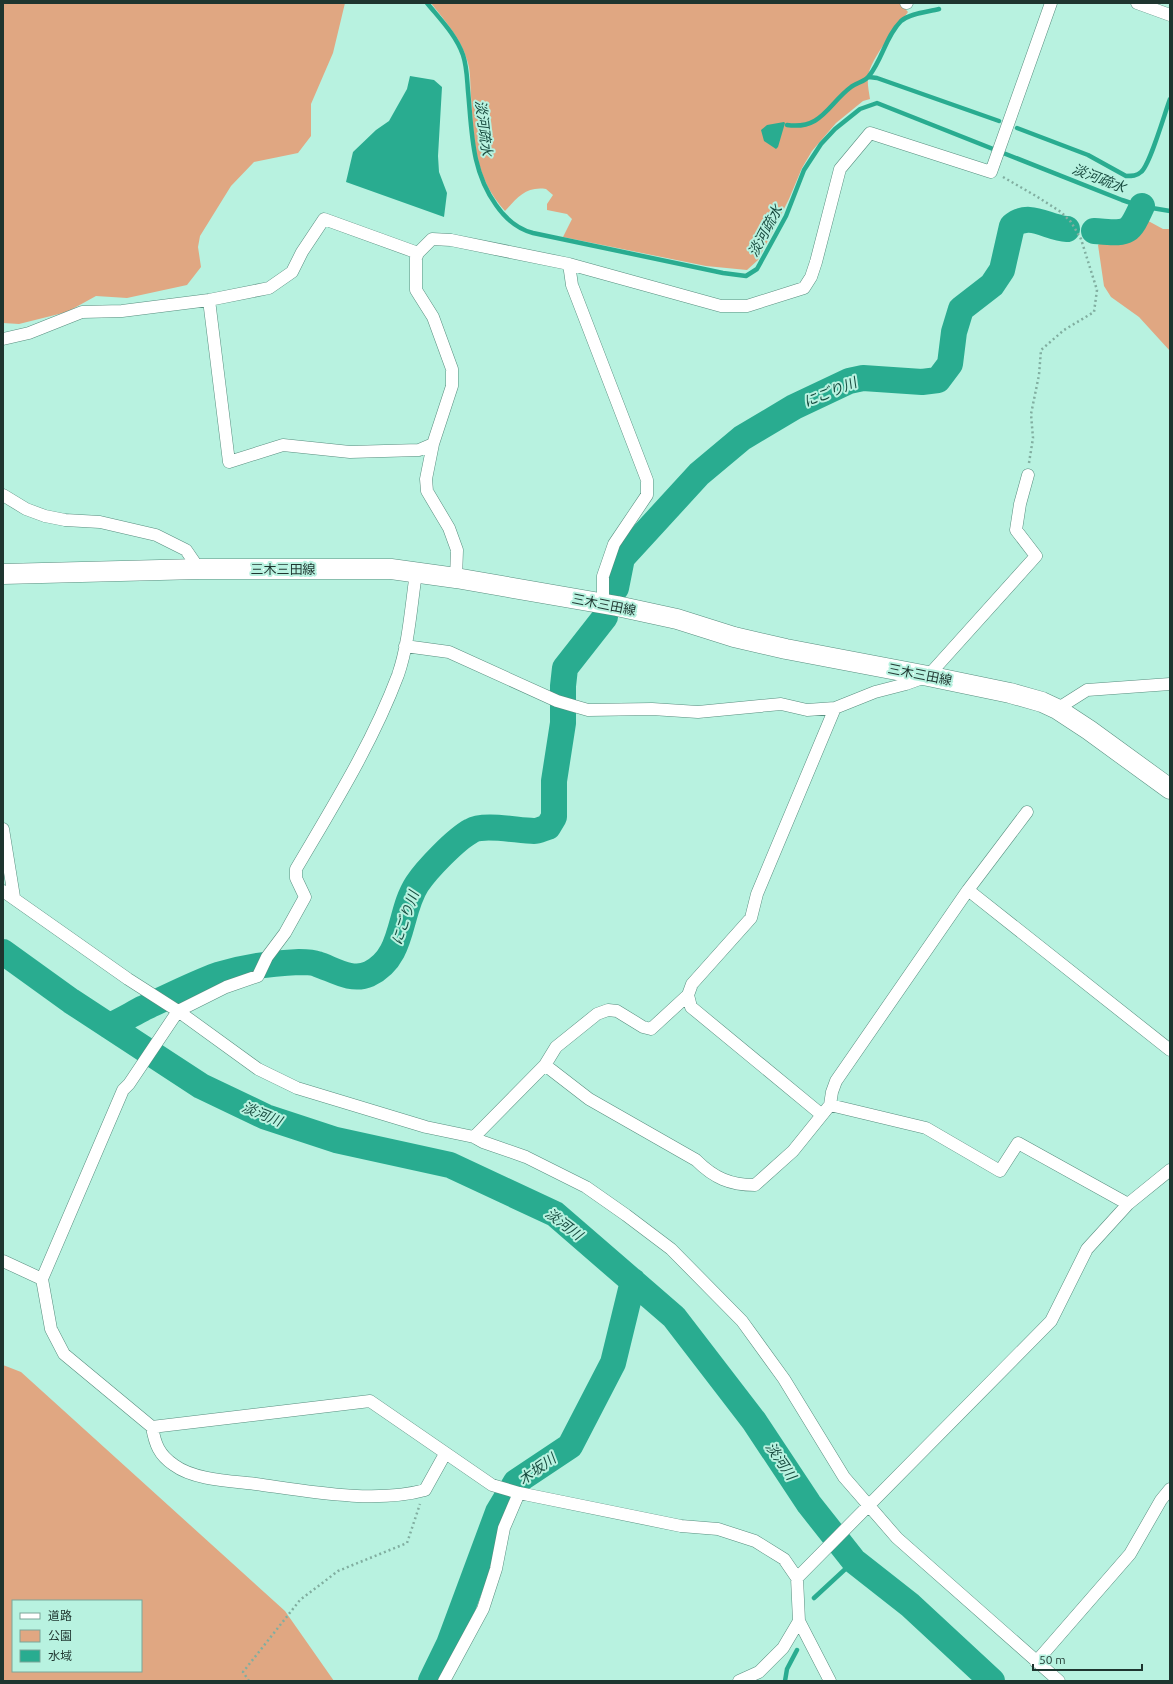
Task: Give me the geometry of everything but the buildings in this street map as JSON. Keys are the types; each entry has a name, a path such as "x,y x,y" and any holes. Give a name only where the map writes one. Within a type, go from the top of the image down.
{"main road":[{"name":"三木三田線","path":"3,574 199,569 391,569 456,578 603,604 677,619 734,637 786,649 928,676 1010,693 1042,702 1057,709 1089,730 1170,789"}],"street":[{"path":"456,578 457,550 450,528 427,491 426,479 427,467 433,444 452,386 452,369 433,318 416,290 415,270 418,253 432,239 451,240 569,264 721,306 747,306 804,288 811,277 816,262 840,169 870,133 991,172 1052,3"},
{"path":"1137,3 1170,15"},
{"path":"3,339 29,333 82,312 122,311 208,300 269,288 292,272 302,252 324,219 418,253"},
{"path":"569,264 572,285 647,480 648,495 614,544 603,576 603,604"},
{"path":"208,300 229,462 283,445 350,452 419,450 433,444"},
{"path":"405,646 449,652 557,701 588,710 652,709 698,712 781,704 806,710 835,708 875,692 906,684 928,676 1036,556 1016,530 1020,504 1028,475"},
{"path":"3,495 26,509 45,516 65,520 100,522 156,535 186,550 199,569"},
{"path":"416,573 405,646 398,674 362,755 296,869 296,878 305,897 285,933 267,957 258,976 226,987 178,1011 129,1084 123,1090 42,1279 51,1329 64,1354 152,1427 155,1444 160,1454 174,1466 183,1470 211,1478 348,1495 410,1494 425,1490 445,1454"},
{"path":"1057,709 1087,690 1170,684"},
{"path":"474,1137 545,1065 556,1047 597,1014 608,1010 616,1011 643,1027 650,1029 688,995 692,984 751,918 757,894 835,708"},
{"path":"545,1065 589,1099 696,1160 709,1173 738,1185 755,1185 793,1151 822,1116 830,1105 832,1092 836,1081 968,890 1027,812"},
{"path":"3,829 8,894 128,980 178,1011 258,1069 297,1088 426,1127 474,1137 483,1142 526,1157 586,1187 671,1249 742,1321 784,1379 844,1477 866,1506 897,1538 1059,1681"},
{"path":"968,890 1170,1050"},
{"path":"688,995 691,1006 822,1116"},
{"path":"830,1105 926,1128 1000,1171 1018,1143 1128,1204"},
{"path":"830,1681 799,1621 800,1575 866,1506 1051,1321 1087,1249 1128,1204 1170,1170"},
{"path":"3,1260 42,1279"},
{"path":"152,1427 370,1402 492,1485 519,1494 681,1526 718,1529 755,1541 784,1559 800,1575"},
{"path":"1036,1662 1130,1554 1161,1500 1170,1489"},
{"path":"444,1681 483,1609 496,1569 504,1528 519,1494"},
{"path":"739,1681 759,1672 764,1668 783,1648 799,1621"}],"path":[{"path":"991,172 1036,196 1060,212 1071,222 1081,239 1097,290 1094,312 1064,330 1041,350 1039,375 1031,414 1033,438 1028,475"},
{"path":"249,1681 244,1672 300,1600 338,1571 407,1543 425,1490"}],"green space":[{"path":"3,3 345,3 333,53 311,104 311,136 298,153 254,162 231,186 200,236 198,247 201,267 187,285 127,298 96,296 67,312 19,324 3,323"},
{"path":"431,3 900,3 908,12 885,43 870,69 868,76 868,88 870,99 863,101 836,123 812,151 802,168 789,199 758,260 747,270 706,266 563,237 572,219 567,214 547,210 547,204 553,195 546,189 533,189 527,191 505,211 487,185 481,171 473,128 470,73 464,52 452,30"},
{"path":"1130,211 1163,229 1170,229 1170,351 1139,317 1111,297 1104,286 1098,245"},
{"path":"3,1365 21,1372 285,1611 334,1681 3,1681"}],"water":[{"path":"410,76 434,80 442,87 438,156 439,172 447,193 444,217 346,182 353,152 376,130 389,121 407,89"},
{"path":"785,123 778,147 776,149 764,141 761,130 767,125"}],"waterway":[{"name":"淡河疏水","path":"427,3 452,34 463,55 467,73 474,150 477,164 488,192 507,219 522,229 533,233 723,273 746,276 757,269 786,216 804,170 821,144 835,129 860,109 877,103 1122,200 1140,206 1170,211"},
{"path":"787,125 799,126 809,124 817,120 851,87 868,78 896,27 901,21 914,14 939,9"},
{"path":"869,77 877,78 999,121"},
{"path":"1017,128 1088,155 1126,176 1134,176 1141,172 1149,159 1170,99"},
{"name":"にごり川","path":"1094,231 1125,231 1133,223 1142,206"},
{"name":"にごり川","path":"616,588 622,558 699,474 742,438 794,407 849,381 863,378 922,382 938,380 950,364 954,332 961,309 992,285 1002,270 1012,226 1018,222 1032,220 1067,229"},
{"name":"にごり川","path":"109,1026 199,982 238,970 269,964 306,962 315,963 342,974 356,977 369,974 381,966 389,957 395,946 411,895 417,884 450,847 465,835 477,829 492,827 534,831 548,827 554,817 554,781 563,723 563,686 565,668 605,617"},
{"name":"淡河川","path":"3,952 71,1001 201,1086 266,1117 336,1140 450,1165 555,1214 674,1317 754,1421 809,1504 854,1561 910,1605 992,1681"},
{"name":"木坂川","path":"431,1681 449,1644 498,1512 516,1482 570,1446 613,1363 633,1281"},
{"path":"814,1598 854,1561"},
{"path":"785,1681 787,1669 797,1650"}]}
